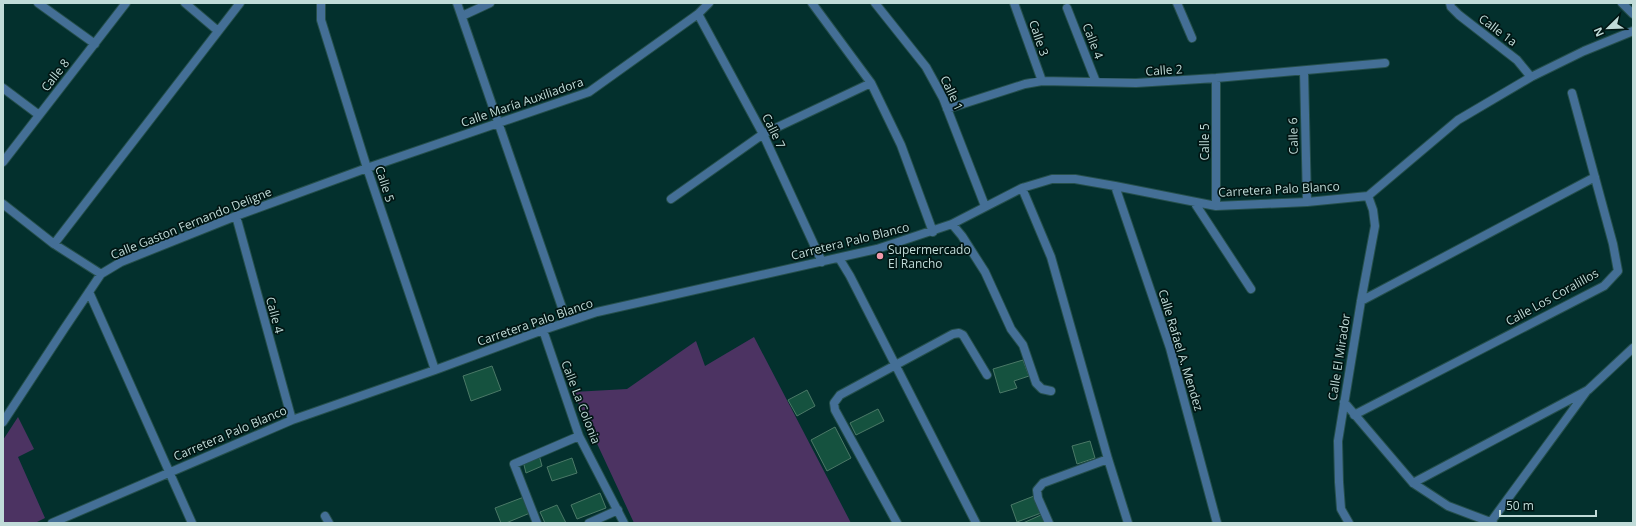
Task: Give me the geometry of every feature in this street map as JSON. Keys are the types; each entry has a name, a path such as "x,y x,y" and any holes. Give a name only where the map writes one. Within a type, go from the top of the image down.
{"street":[{"path":"38,3 95,44"},
{"name":"Calle 8","path":"3,162 126,3"},
{"path":"185,3 218,31"},
{"path":"54,244 240,3"},
{"name":"Calle 5","path":"321,3 321,20 367,168 435,370"},
{"path":"457,3 567,322"},
{"path":"462,16 490,3"},
{"name":"Calle María Auxiliadora","path":"367,168 589,92 698,14 709,3"},
{"path":"812,3 871,83 901,146 933,232"},
{"name":"Calle 1","path":"875,3 926,67 943,98 985,206"},
{"name":"Calle 3","path":"1014,3 1042,81"},
{"path":"1177,3 1192,38"},
{"name":"Calle 1a","path":"1450,3 1451,7 1458,15 1517,60 1531,77"},
{"path":"1622,3 1633,14"},
{"name":"Calle 4","path":"1068,8 1096,82"},
{"name":"Calle 7","path":"698,14 763,134 822,262"},
{"path":"1368,196 1458,120 1531,77 1633,31"},
{"name":"Calle 2","path":"947,109 1019,86 1042,81 1136,83 1304,71 1385,63"},
{"name":"Calle 6","path":"1304,71 1307,202"},
{"name":"Calle 5","path":"1216,78 1216,206"},
{"path":"671,199 763,134 871,83"},
{"path":"3,88 39,115"},
{"name":"Calle Los Coralillos","path":"1354,415 1604,286 1618,271 1613,244 1572,93"},
{"name":"Calle Gaston Fernando Deligne","path":"3,422 64,328 102,274 121,262 236,216 367,168"},
{"path":"1361,301 1595,177"},
{"name":"Carretera Palo Blanco","path":"52,523 292,420 435,370 543,330 597,312 877,249 933,232 952,224 1022,188 1052,179 1075,179 1216,206 1307,202 1368,196"},
{"name":"Calle Rafael A. Mendez","path":"1115,186 1170,348 1217,523"},
{"path":"1022,188 1051,257 1108,459 1128,523"},
{"name":"Calle El Mirador","path":"1349,523 1341,509 1338,441 1375,226 1373,210 1368,196"},
{"path":"1194,202 1250,289"},
{"path":"3,204 54,244 102,274"},
{"name":"Calle 4","path":"236,216 292,420"},
{"path":"952,224 962,236 985,272 1009,324 1023,345 1036,383 1042,389 1051,391"},
{"path":"839,258 850,276 976,523"},
{"path":"89,292 192,523"},
{"name":"Calle La Colonia","path":"543,330 579,436 624,523"},
{"path":"897,523 835,410 834,403 840,395 953,334 959,333 963,335 987,375"},
{"path":"1344,402 1413,483 1448,506 1491,523 1588,390 1633,348"},
{"path":"1413,483 1588,390"},
{"path":"537,523 514,464 579,436"},
{"path":"1049,523 1038,498 1037,490 1043,483 1108,459"},
{"path":"589,523 618,510"}],"shaded area":[{"path":"754,337 851,523 634,523 573,392 627,389 696,341 705,366"},
{"path":"18,417 34,449 18,457 45,518 35,523 3,523 3,440"}],"building":[{"path":"1023,360 1029,376 1014,381 1017,388 1000,393 993,369"},
{"path":"492,366 501,390 471,401 463,376"},
{"path":"807,390 815,406 797,416 788,400"},
{"path":"878,409 884,421 856,435 850,423"},
{"path":"835,427 851,458 827,471 811,440"},
{"path":"1090,441 1095,458 1077,464 1072,446"},
{"path":"539,455 542,466 526,473 523,461"},
{"path":"572,458 577,473 552,481 547,467"},
{"path":"600,493 606,508 577,519 571,505"},
{"path":"1034,496 1041,513 1017,522 1011,505"},
{"path":"524,497 530,513 506,523 501,523 495,508"},
{"path":"557,505 566,523 545,523 540,512"},
{"path":"1041,515 1045,523 1023,523"}],"place":[{"name":"Supermercado El Rancho","path":"880,256"}]}
